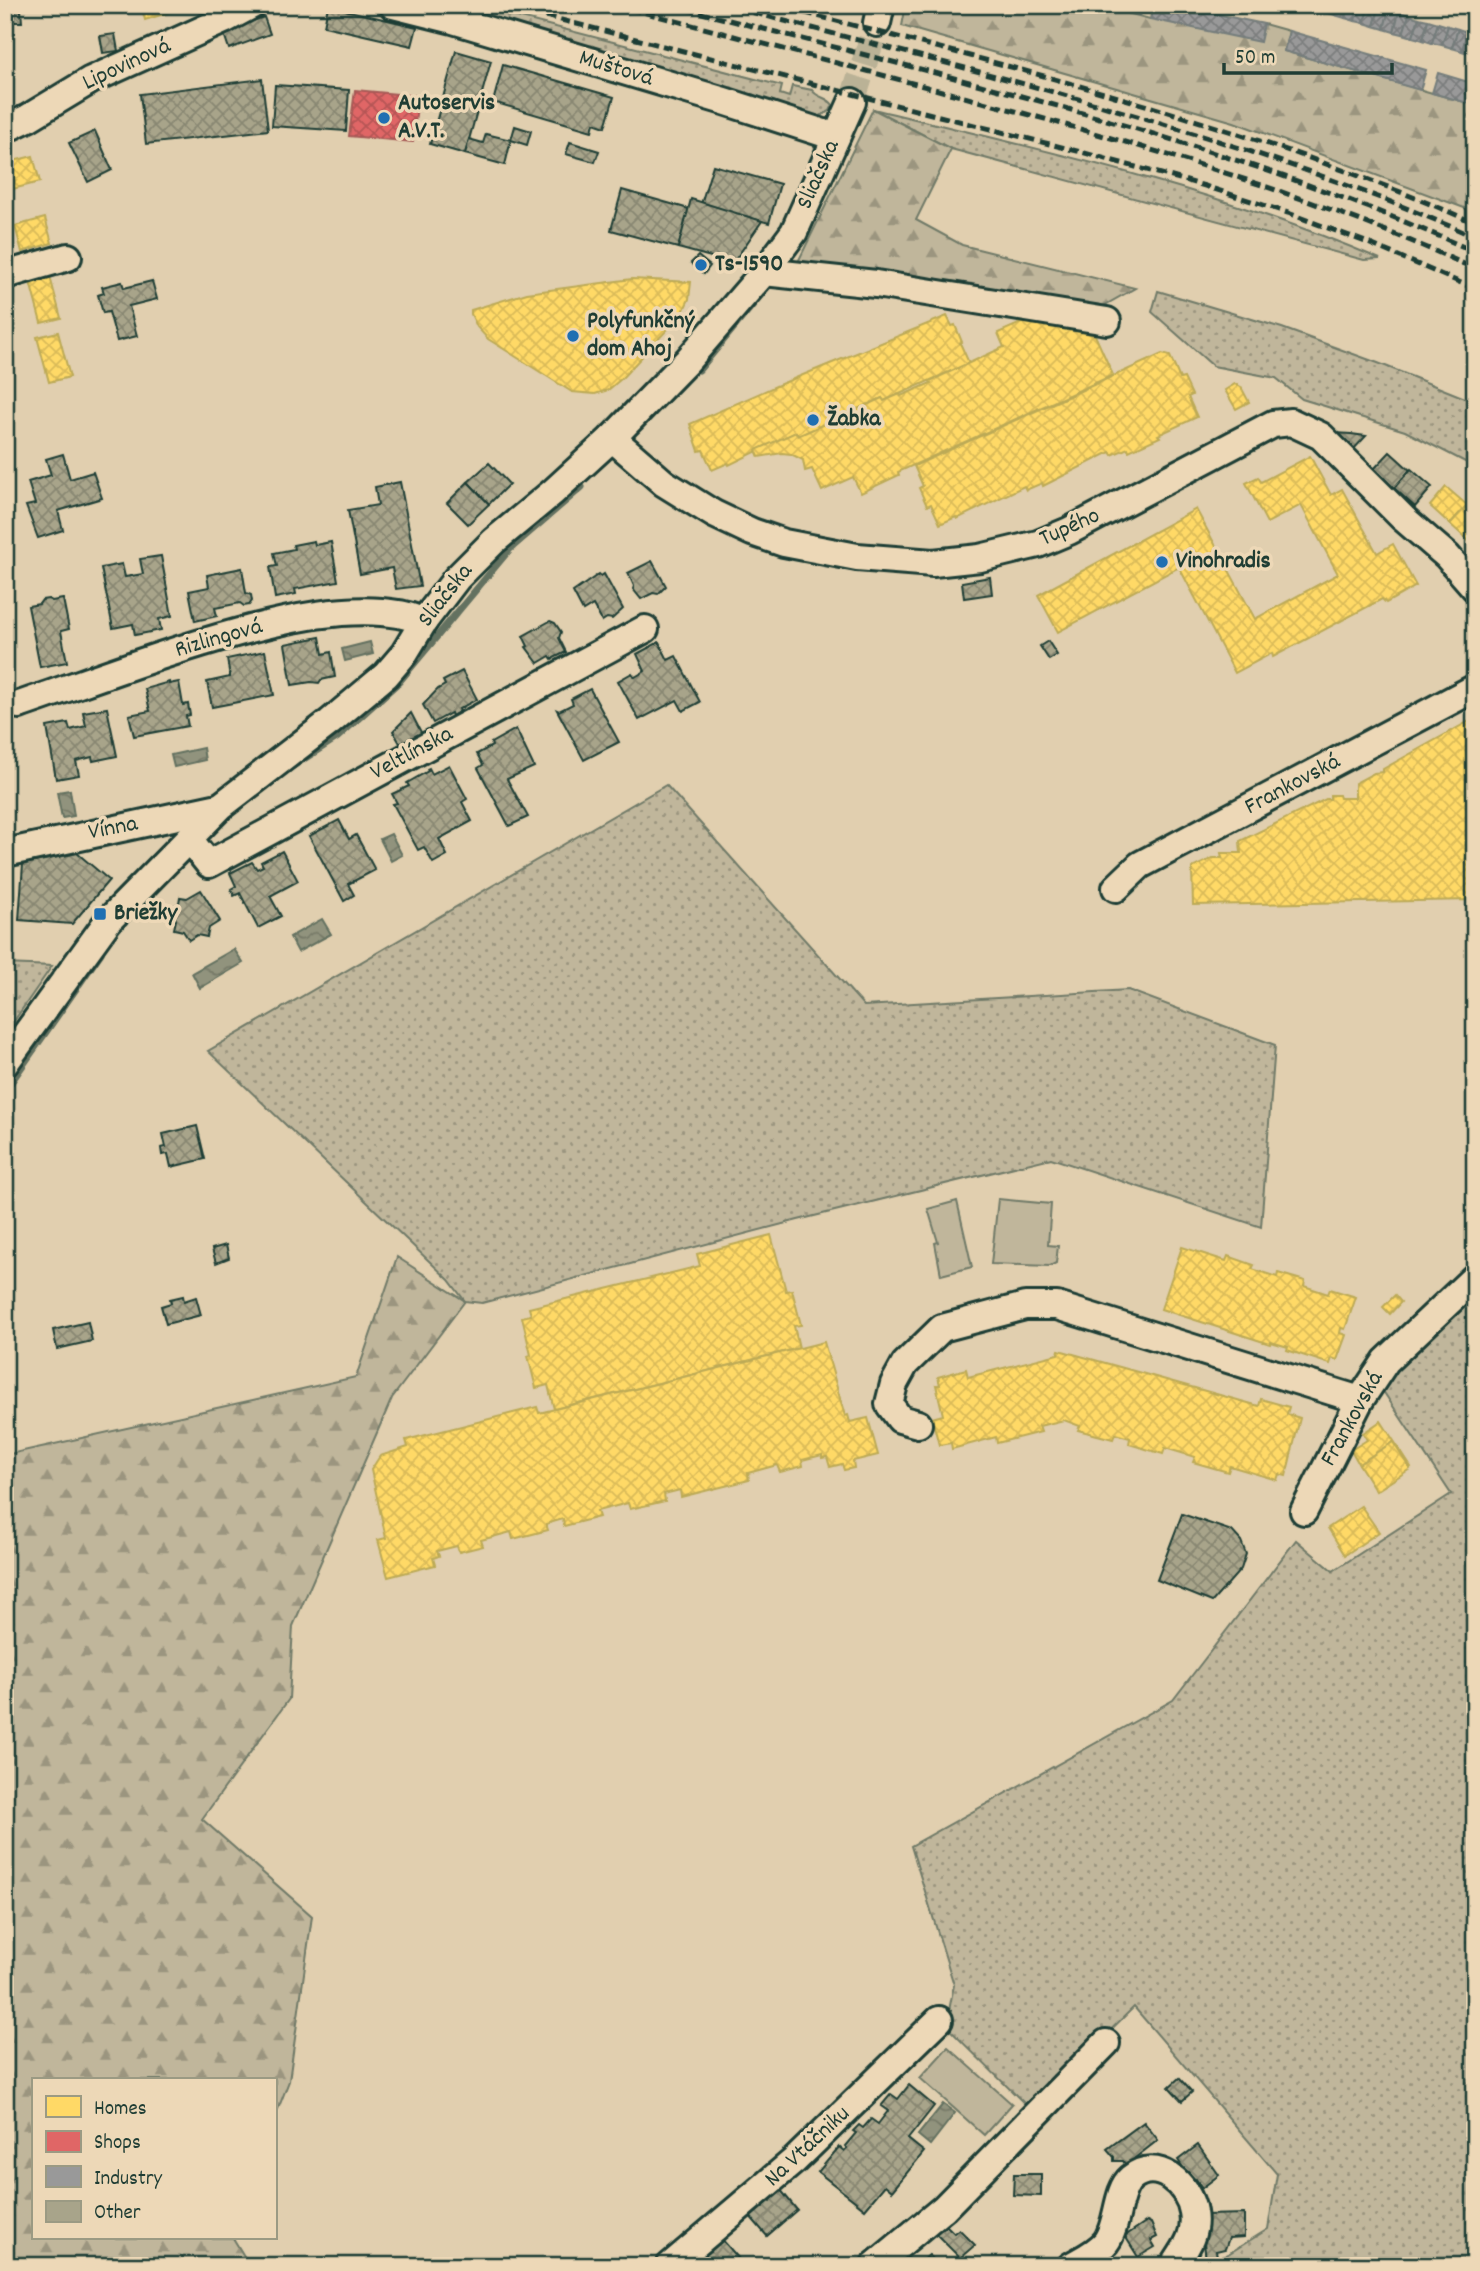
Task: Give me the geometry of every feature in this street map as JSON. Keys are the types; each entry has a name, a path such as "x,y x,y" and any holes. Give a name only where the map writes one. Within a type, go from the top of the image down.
{"street":[{"name":"Lipovinová","path":"5,129 91,80 251,5"},
{"name":"Muštová","path":"393,5 673,85 836,137"},
{"name":"Sliačska","path":"5,1063 108,921 221,806 386,675 404,654 424,621 457,578 494,541 612,438 688,361 764,272 794,232 852,102"},
{"path":"5,275 68,257"},
{"path":"764,272 876,284 1107,321"},
{"name":"Tupého","path":"612,438 664,483 714,514 752,532 785,543 857,557 933,563 980,558 1038,544 1091,520 1273,424 1290,422 1321,436 1394,509 1447,556 1475,589"},
{"name":"Rizlingová","path":"19,705 197,644 316,614 398,614 424,621"},
{"name":"Veltlínska","path":"189,839 209,864 645,629"},
{"name":"Frankovská","path":"1116,888 1140,865 1475,688"},
{"name":"Vínna","path":"5,853 221,806"},
{"name":"Frankovská","path":"1304,1511 1360,1400 1386,1361 1475,1277"},
{"path":"918,1424 900,1419 889,1405 894,1384 905,1364 942,1328 1025,1306 1057,1306 1360,1400"},
{"name":"Na Vtáčniku","path":"670,2266 795,2160 939,2020"},
{"path":"874,2266 944,2208 1106,2043"},
{"path":"1071,2266 1098,2251 1106,2241 1114,2228 1125,2185 1143,2171 1169,2175 1178,2182 1192,2205 1195,2220 1193,2232 1174,2266"}],"green space":[{"path":"426,5 471,5 782,86 780,94 789,97 792,86 812,90 833,105 830,111 816,118"},
{"path":"906,5 1096,5 1150,19 1264,24 1289,31 1284,51 1475,105 1475,212 1234,122 902,26"},
{"path":"873,109 1130,173 1256,212 1380,259 1364,260 951,149"},
{"path":"873,109 951,149 916,220 962,245 1135,288 1091,313 928,277 795,268"},
{"path":"1158,291 1282,328 1475,402 1475,467 1405,431 1302,399 1276,378 1213,366 1152,312"},
{"path":"666,785 864,1006 1128,990 1275,1045 1261,1227 1051,1158 798,1220 482,1303 465,1301 449,1280 208,1051"},
{"path":"5,964 52,966 5,1034"},
{"path":"998,1199 1051,1204 1048,1245 1058,1246 1056,1263 1050,1266 991,1264"},
{"path":"957,1201 972,1267 941,1275 935,1243 938,1242 928,1209"},
{"path":"397,1257 465,1301 392,1398 293,1626 289,1699 202,1819 312,1916 289,2081 276,2114 276,2078 32,2078 32,2240 234,2240 250,2266 5,2266 5,1455 356,1377"},
{"path":"1475,1289 1475,2266 1209,2266 1268,2229 1277,2174 1134,2007 1030,2109 946,2026 954,1985 911,1846 1173,1700 1296,1540 1333,1571 1451,1494 1383,1391 1392,1376"},
{"path":"948,2047 1012,2104 984,2135 920,2078"}],"water":[{"path":"370,642 373,654 345,661 342,649"},
{"path":"203,748 205,760 174,767 171,755"},
{"path":"70,790 74,816 62,818 57,792"},
{"path":"391,834 402,855 391,861 380,839"},
{"path":"322,919 331,934 298,952 290,937"},
{"path":"234,949 243,963 200,988 192,973"},
{"path":"943,2104 955,2113 930,2145 918,2135"}],"building: Homes":[{"path":"141,5 182,5 183,8 145,20"},
{"path":"33,156 40,182 5,191 5,163"},
{"path":"45,218 52,243 22,252 15,226"},
{"path":"49,273 61,318 41,323 29,278"},
{"name":"Polyfunkčný dom Ahoj","path":"632,279 691,282 689,299 682,314 621,379 608,390 595,394 572,392 488,339 477,327 471,314 471,310 527,293"},
{"path":"947,316 952,326 955,325 969,363 798,436 796,432 729,465 728,463 712,470 703,450 699,451 690,424"},
{"path":"1030,319 1095,335 1113,375 898,472 899,475 861,493 853,477 822,491 812,469 805,471 803,460 791,454 759,457 756,450 796,432 798,436 882,398 884,401 900,394 901,396 1004,347 998,333"},
{"path":"58,332 70,377 49,382 37,337"},
{"path":"1162,354 1170,356 1180,379 1184,378 1192,395 1188,397 1197,417 1129,451 1128,448 1112,455 1110,452 1043,486 1042,483 1026,490 1024,486 957,519 956,517 940,524 931,504 927,506 919,488 923,486 914,466"},
{"path":"1235,384 1241,387 1249,402 1236,409 1225,390"},
{"name":"Vinohradis","path":"1310,456 1331,495 1342,489 1377,553 1393,544 1416,586 1386,603 1382,599 1273,657 1272,653 1235,673 1179,567 1058,632 1038,595 1196,509 1255,619 1338,574 1301,505 1267,523 1246,483 1258,477 1261,482"},
{"path":"1446,487 1467,505 1450,524 1430,506"},
{"path":"1467,505 1475,512 1475,539 1471,543 1450,524"},
{"path":"1475,718 1475,900 1193,905 1192,868 1213,858 1222,858 1221,853 1241,853 1240,841 1330,799 1330,795 1355,798 1355,783 1374,773 1383,772 1383,769"},
{"path":"771,1235 786,1291 792,1290 801,1325 794,1326 799,1348 554,1409 548,1385 536,1388 522,1317 531,1315 529,1308 700,1266 697,1254"},
{"path":"1182,1247 1226,1261 1228,1256 1254,1265 1252,1269 1277,1277 1278,1273 1305,1281 1304,1286 1328,1294 1330,1289 1356,1297 1345,1329 1341,1328 1340,1333 1346,1335 1337,1360 1332,1358 1330,1364 1287,1350 1288,1347 1271,1342 1270,1344 1161,1309"},
{"path":"1395,1295 1401,1302 1390,1314 1383,1307"},
{"path":"824,1342 845,1416 848,1415 850,1422 868,1418 878,1455 853,1461 854,1468 844,1470 842,1464 830,1467 827,1457 822,1458 822,1455 802,1460 803,1466 780,1472 777,1465 748,1473 749,1480 681,1497 680,1490 664,1494 665,1501 630,1509 628,1503 597,1511 599,1517 564,1526 563,1519 546,1524 548,1530 513,1539 511,1532 481,1540 483,1546 459,1552 457,1546 437,1551 439,1556 433,1558 435,1565 388,1577 378,1540 386,1538 371,1470 380,1456 408,1447 406,1440 537,1407 539,1413"},
{"path":"1059,1350 1259,1406 1261,1399 1289,1407 1287,1414 1300,1418 1286,1476 1279,1474 1277,1480 1230,1466 1228,1472 1193,1462 1195,1457 1165,1448 1163,1454 1129,1444 1130,1438 1115,1434 1113,1439 1078,1430 1080,1426 1064,1420 1039,1426 1041,1432 997,1443 996,1437 952,1449 951,1443 939,1445 932,1418 943,1415 936,1385 940,1385 938,1377 966,1369 968,1377 1058,1354"},
{"path":"1381,1421 1410,1468 1393,1442 1359,1464 1351,1450 1367,1440 1363,1433"},
{"path":"1393,1442 1410,1469 1376,1491 1359,1464"},
{"path":"1361,1506 1379,1532 1345,1555 1328,1528"}],"building: Shops":[{"name":"Autoservis A.V.T.","path":"355,90 418,96 413,142 349,136"}],"building: Industry":[{"path":"1096,5 1141,5 1139,15"},
{"path":"1153,5 1173,5 1264,24 1260,42 1150,19"},
{"path":"1317,5 1327,5 1325,12 1316,9"},
{"path":"1327,5 1338,5 1335,15 1325,12"},
{"path":"1338,5 1348,5 1345,18 1335,15"},
{"path":"1348,5 1359,5 1355,21 1345,18"},
{"path":"1359,5 1369,5 1364,23 1355,21"},
{"path":"1369,5 1380,6 1374,26 1364,23"},
{"path":"1380,6 1389,9 1384,29 1374,26"},
{"path":"1389,9 1399,12 1394,32 1384,29"},
{"path":"1399,12 1409,15 1403,34 1394,32"},
{"path":"1409,15 1419,18 1413,37 1403,34"},
{"path":"1419,18 1428,20 1423,40 1413,37"},
{"path":"1428,20 1438,23 1432,43 1423,40"},
{"path":"1438,23 1448,26 1442,45 1432,43"},
{"path":"1448,26 1458,29 1452,48 1442,45"},
{"path":"1458,29 1467,32 1462,51 1452,48"},
{"path":"1289,31 1426,70 1420,90 1284,51"},
{"path":"1467,32 1475,34 1471,54 1462,51"},
{"path":"1438,73 1475,84 1475,105 1432,93"}],"building: Other":[{"path":"328,6 417,27 412,46 324,26"},
{"path":"9,10 21,10 22,22 9,22"},
{"path":"264,17 270,34 229,49 223,31"},
{"path":"115,34 118,51 103,53 100,36"},
{"path":"456,51 491,61 465,154 430,144"},
{"path":"503,65 614,97 605,127 594,123 592,131 493,102"},
{"path":"262,79 268,130 146,144 140,94"},
{"path":"275,85 349,90 346,131 272,126"},
{"path":"515,126 531,131 527,145 511,140"},
{"path":"95,131 112,170 88,182 69,143"},
{"path":"486,134 511,140 505,165 465,154 469,139 483,143"},
{"path":"570,142 599,151 595,162 566,154"},
{"path":"713,165 780,184 769,223 701,204"},
{"path":"622,190 689,209 678,248 611,230"},
{"path":"691,199 762,221 733,263 678,248"},
{"name":"Ts-1590","path":"698,256 710,266 704,274 691,263"},
{"path":"152,281 157,299 129,306 137,336 117,341 109,312 103,313 98,295 104,293 102,287 122,282 124,288"},
{"path":"1335,433 1351,434 1366,436 1352,451"},
{"path":"1390,452 1410,470 1393,490 1372,471"},
{"path":"63,454 70,479 93,472 102,498 58,511 63,530 38,538 26,506 35,504 28,482 51,475 46,459"},
{"path":"489,463 509,484 489,504 468,482"},
{"path":"1411,469 1432,487 1415,507 1394,488"},
{"path":"400,482 420,586 396,589 392,568 360,574 348,510 378,505 375,487"},
{"path":"468,482 489,504 468,524 447,503"},
{"path":"314,541 315,545 331,542 338,581 295,589 296,594 275,598 270,567 277,566 274,553 294,549 293,545"},
{"path":"161,556 172,616 159,619 161,630 135,635 133,624 113,628 101,568 122,564 125,577 143,574 140,559"},
{"path":"652,561 666,586 658,594 653,593 641,599 633,589 628,573"},
{"path":"242,568 246,593 251,595 252,601 249,605 240,603 215,608 217,616 195,621 189,591 209,587 207,575"},
{"path":"599,574 604,574 623,609 612,619 602,621 593,605 583,611 573,592"},
{"path":"990,577 992,594 964,598 962,582"},
{"path":"48,599 63,599 69,629 61,631 67,662 40,667 28,606"},
{"path":"550,621 555,623 561,632 559,638 566,652 552,659 550,656 538,663 526,647 528,646 523,636"},
{"path":"320,637 323,654 331,652 335,677 321,680 319,683 292,685 285,644"},
{"path":"1048,641 1057,655 1049,660 1040,646"},
{"path":"659,642 668,660 676,656 700,702 683,711 677,700 639,720 618,681 632,673 635,677 645,671 637,654"},
{"path":"265,651 274,695 212,707 207,682 230,677 227,659"},
{"path":"462,671 477,699 452,716 451,713 433,723 423,705 445,685 443,681"},
{"path":"179,682 183,705 188,704 188,726 134,736 129,715 150,711 145,689"},
{"path":"590,689 619,742 584,760 557,710 573,704 571,699"},
{"path":"107,708 117,756 76,761 79,775 56,779 47,727 68,723 70,730 86,726 83,712"},
{"path":"411,713 423,736 402,747 393,731"},
{"path":"516,729 534,767 507,779 528,817 509,826 478,768 483,765 477,754"},
{"path":"449,765 467,799 462,802 472,821 439,839 447,855 433,863 424,847 418,850 393,804 397,803 392,794 409,786 407,783 428,771 427,769 429,768 432,774"},
{"path":"339,820 349,839 356,835 375,870 348,884 354,895 344,901 309,836"},
{"path":"282,851 298,881 270,896 281,916 258,928 240,893 234,896 231,889 236,886 230,873 252,862 257,869 263,866 261,862"},
{"path":"77,853 109,880 72,924 19,920 23,864"},
{"path":"201,890 220,921 209,928 207,937 197,935 189,940 183,931 174,929 176,920 169,909 179,903 180,897 187,898"},
{"path":"197,1126 205,1159 171,1167 168,1154 162,1155 161,1148 166,1147 163,1134"},
{"path":"226,1245 229,1258 216,1263 212,1249"},
{"path":"183,1296 184,1301 196,1297 201,1315 166,1324 161,1306 171,1303 170,1299"},
{"path":"88,1322 92,1341 57,1349 53,1330"},
{"path":"1182,1514 1232,1531 1241,1541 1246,1554 1241,1569 1212,1602 1157,1580"},
{"path":"1179,2078 1192,2092 1182,2101 1169,2087"},
{"path":"909,2085 934,2106 908,2139 924,2152 892,2191 885,2185 865,2209 818,2172 839,2147 844,2151 847,2148 845,2146 859,2125 863,2128 871,2119 878,2124 888,2111 881,2106 891,2094 898,2099"},
{"path":"1144,2122 1158,2140 1135,2158 1139,2164 1129,2170 1123,2161 1114,2161 1107,2149"},
{"path":"1198,2145 1219,2175 1202,2188 1196,2179 1192,2181 1178,2160"},
{"path":"1014,2174 1041,2174 1041,2196 1013,2195"},
{"path":"780,2189 797,2210 767,2236 749,2215"},
{"path":"1244,2214 1244,2237 1229,2238 1225,2249 1216,2251 1217,2256 1206,2261 1203,2233 1205,2215"},
{"path":"1147,2221 1151,2223 1157,2237 1151,2240 1155,2247 1138,2257 1125,2236"},
{"path":"943,2222 954,2233 959,2229 975,2245 960,2258 933,2231"},
{"path":"720,2237 740,2260 734,2266 709,2266 699,2255"},
{"path":"929,2255 939,2266 917,2266"}],"waterway":[{"path":"699,370 761,295"},
{"path":"293,766 338,737 399,682 510,549 582,487"},
{"path":"5,1091 101,953"}],"tunnel":[{"path":"852,102 877,23"}],"railway":[{"path":"502,5 1205,186 1368,243 1475,289"},
{"path":"616,5 990,104 1175,157 1356,219 1475,269"},
{"path":"671,5 977,84 1180,142 1378,211 1475,252"},
{"path":"724,5 1104,106 1198,135 1292,165 1475,237"},
{"path":"775,5 1042,75 1218,127 1390,188 1475,223"}],"place":[{"name":"Autoservis A.V.T.","path":"384,118"},
{"name":"Ts-1590","path":"701,265"},
{"name":"Polyfunkčný dom Ahoj","path":"573,336"},
{"name":"Žabka","path":"813,420"},
{"name":"Vinohradis","path":"1162,562"},
{"name":"Briežky","path":"100,914"}]}
